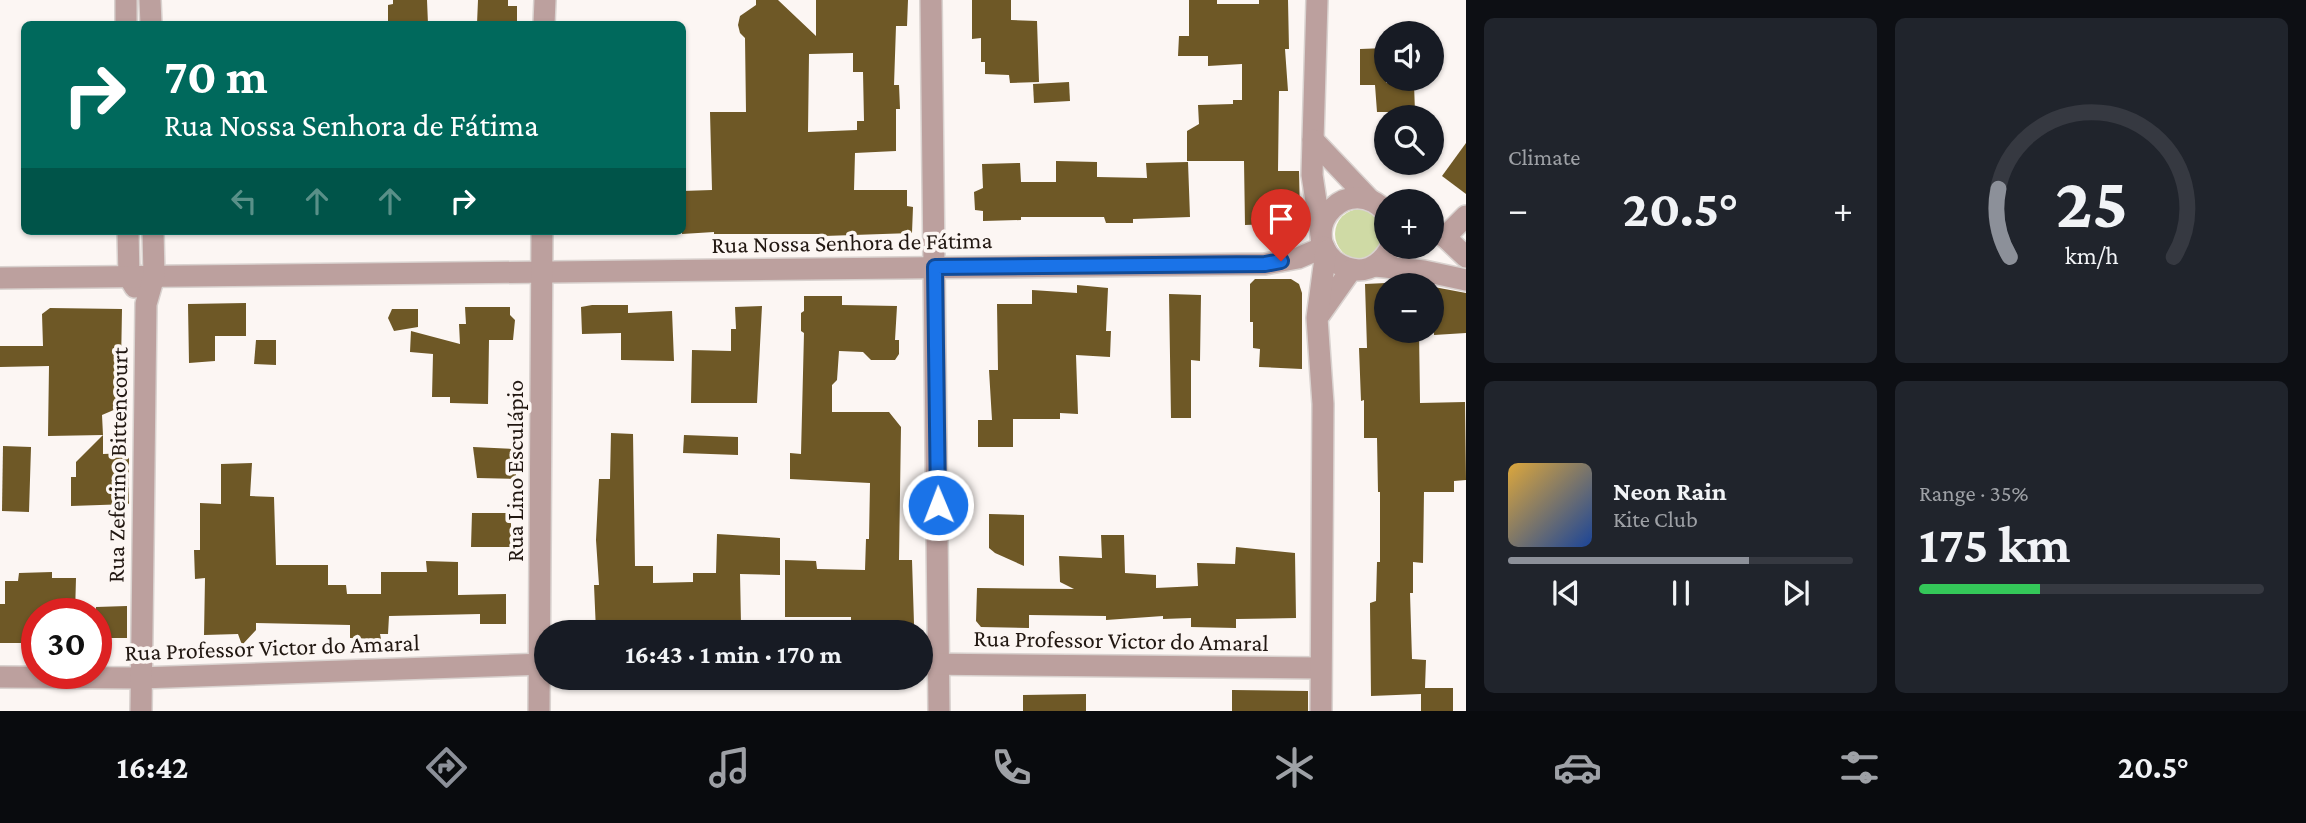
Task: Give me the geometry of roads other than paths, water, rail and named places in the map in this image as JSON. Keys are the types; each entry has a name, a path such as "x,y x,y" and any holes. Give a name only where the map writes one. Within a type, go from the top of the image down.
{"street":[{"path":"126,0 126,21"},
{"path":"150,0 151,21"},
{"path":"544,21 545,0"},
{"path":"931,620 935,267 932,0"},
{"path":"1317,0 1311,175 1324,244 1339,265 1351,270 1375,266 1383,259"},
{"path":"1313,140 1374,199"},
{"path":"1321,711 1323,404 1317,318 1324,244 1328,212 1337,204 1359,197 1374,203"},
{"path":"1444,229 1466,216"},
{"path":"128,235 129,277 146,304"},
{"name":"Rua Zeferino Bittencourt","path":"141,711 146,304 154,276 153,235"},
{"name":"Rua Lino Esculápio","path":"542,235 542,620"},
{"path":"1444,238 1466,257"},
{"name":"Rua Nossa Senhora de Fátima","path":"0,278 1265,264 1298,258 1324,244"},
{"path":"1375,266 1424,271 1466,280"},
{"path":"1317,318 1351,270"},
{"name":"Rua Professor Victor do Amaral","path":"0,677 140,678 534,664"},
{"name":"Rua Professor Victor do Amaral","path":"933,664 1320,668"},
{"path":"933,680 939,711"},
{"name":"Rua Lino Esculápio","path":"539,711 540,690"}]}
